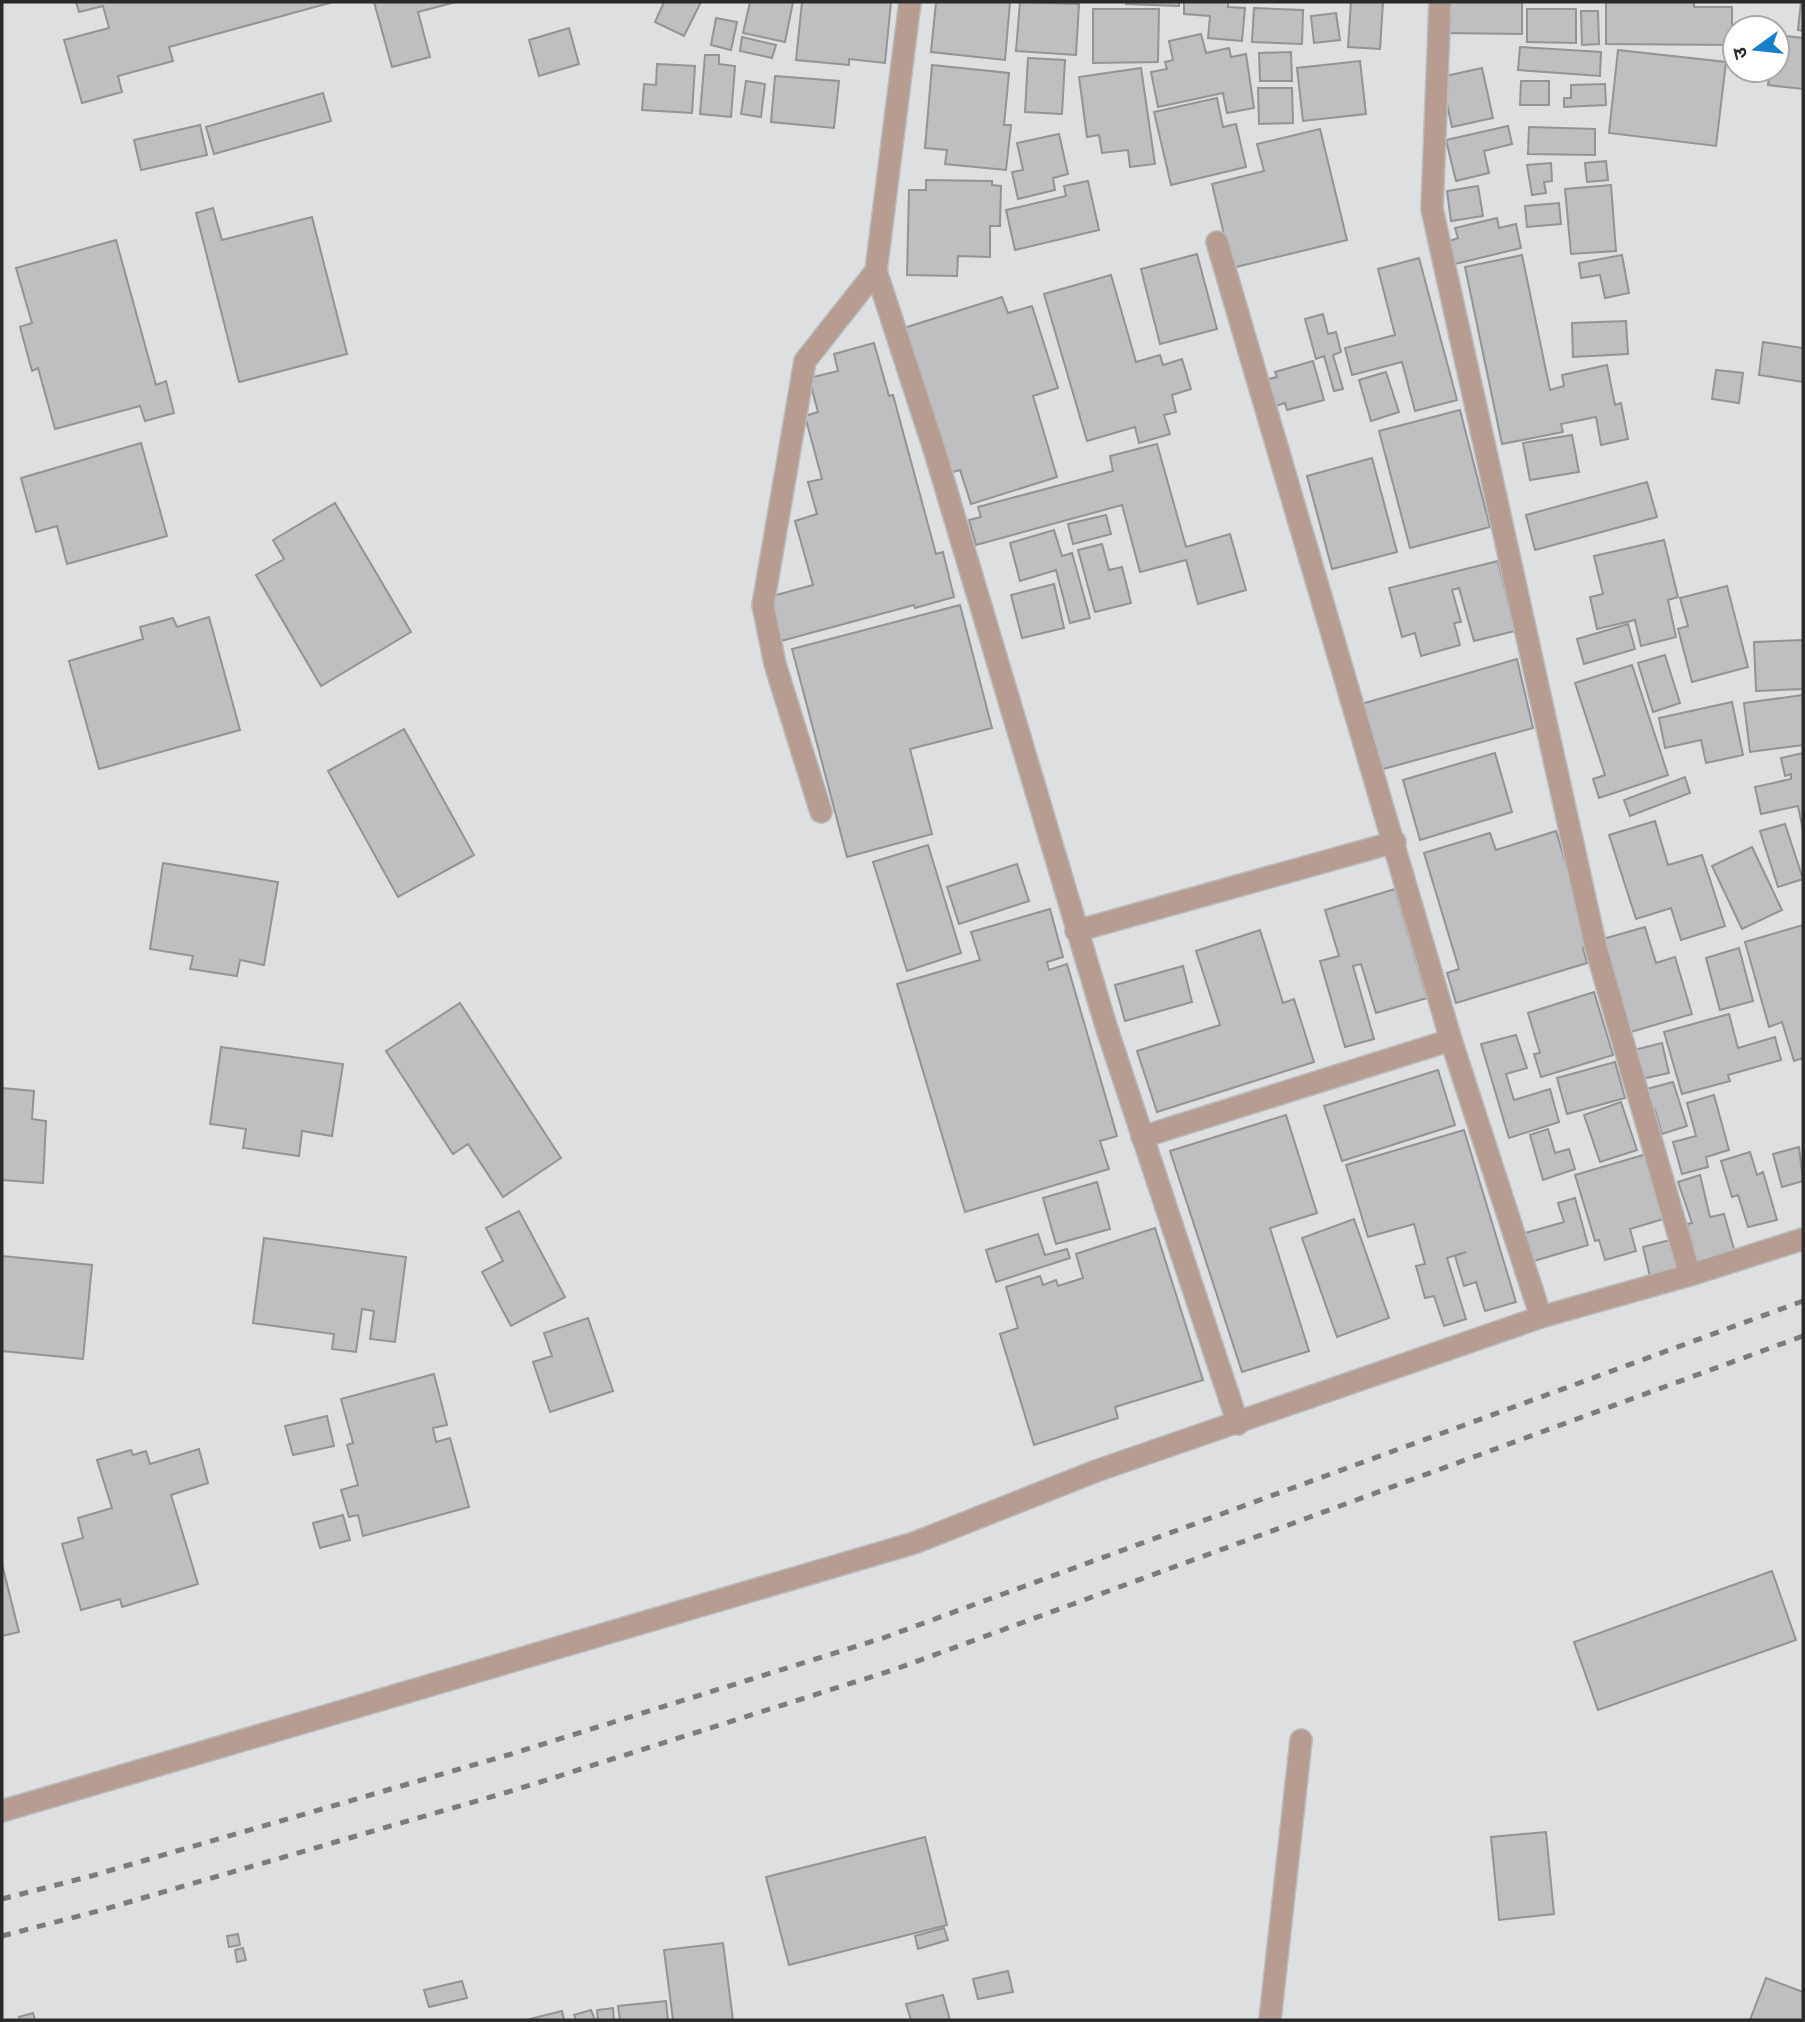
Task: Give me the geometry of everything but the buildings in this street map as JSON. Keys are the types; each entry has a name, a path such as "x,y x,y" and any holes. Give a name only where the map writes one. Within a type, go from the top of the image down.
{"street":[{"path":"910,2 876,271 935,452 1076,931 1238,1424"},
{"path":"1440,2 1432,209 1596,948 1690,1275"},
{"path":"1217,242 1451,1040 1541,1317"},
{"path":"821,812 775,664 763,605 805,361 876,271"},
{"path":"1076,931 1395,842"},
{"path":"1142,1137 1451,1040"},
{"path":"2,1811 914,1543 1096,1471 1541,1317 1803,1240"},
{"path":"1270,2020 1301,1740"}],"railway":[{"path":"2,1899 91,1876 508,1755 883,1638 1803,1301"},
{"path":"2,1936 98,1911 518,1789 896,1669 1803,1336"}]}
